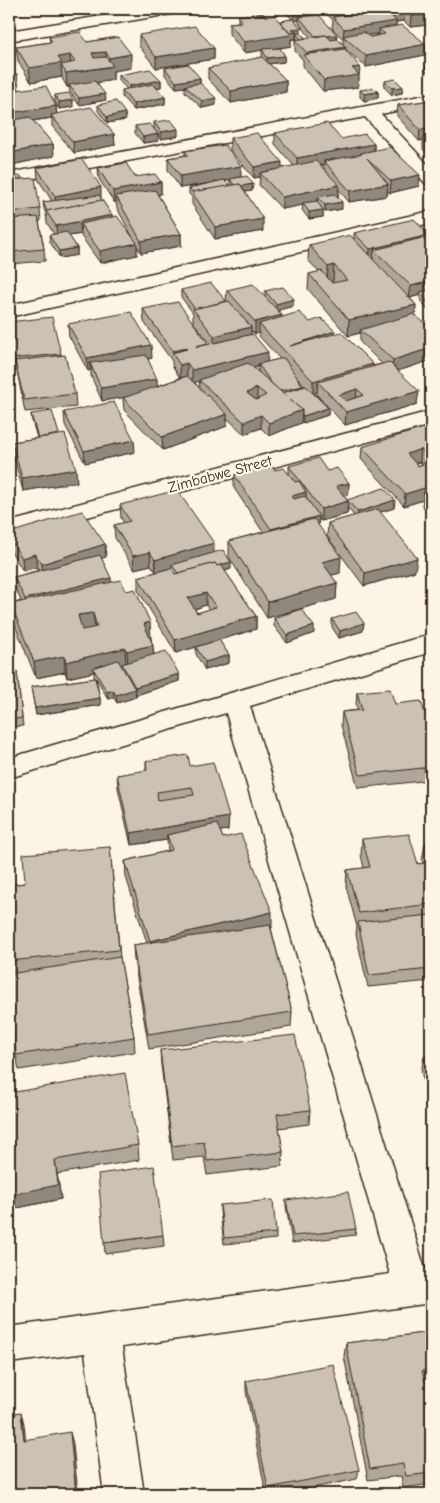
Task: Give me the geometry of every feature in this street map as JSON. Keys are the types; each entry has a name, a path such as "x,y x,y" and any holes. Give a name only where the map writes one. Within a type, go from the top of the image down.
{"street":[{"path":"9,36 171,9"},
{"path":"9,178 370,112 431,99"},
{"path":"370,112 431,179"},
{"path":"9,311 431,217"},
{"name":"Zimbabwe Street","path":"9,530 431,418"},
{"path":"9,768 431,643"},
{"path":"9,1345 422,1288 235,700"},
{"path":"100,1332 124,1494"}],"building":[{"path":"288,9 309,9 312,12 294,15"},
{"path":"333,9 371,9 339,14"},
{"path":"385,9 396,21 344,29 333,17"},
{"path":"390,9 431,9 431,14 411,16 405,11 394,12"},
{"path":"263,13 266,17 274,15 291,35 244,42 229,23 242,22 238,16"},
{"path":"319,15 337,35 315,36 299,17"},
{"path":"293,19 301,28 292,29 296,32 290,33 280,21"},
{"path":"402,25 426,44 366,56 343,36 364,32 370,37 385,34 379,29"},
{"path":"195,26 214,48 156,57 139,35"},
{"path":"80,32 87,42 118,37 131,54 109,58 106,52 92,53 94,58 106,57 113,66 66,73 61,65 75,62 70,55 58,57 62,63 29,68 16,47 52,42 49,37"},
{"path":"296,33 300,33 305,38 301,39"},
{"path":"326,35 331,40 337,39 346,47 307,53 295,40"},
{"path":"368,35 380,35 370,37"},
{"path":"280,48 285,56 267,58 262,49"},
{"path":"345,49 360,67 352,68 359,75 324,80 303,55"},
{"path":"262,57 286,80 231,91 208,68"},
{"path":"188,64 200,78 176,82 165,68"},
{"path":"150,69 161,80 129,86 119,75"},
{"path":"9,74 17,74 18,84 9,85"},
{"path":"395,79 403,87 392,88 385,81"},
{"path":"95,81 105,94 79,98 69,85"},
{"path":"200,83 216,98 202,101 185,86"},
{"path":"153,84 165,97 133,104 122,90"},
{"path":"46,86 56,106 9,113 9,91"},
{"path":"374,88 378,92 364,94 360,90"},
{"path":"69,93 73,100 59,102 55,95"},
{"path":"431,100 431,128 420,130 398,105"},
{"path":"116,101 125,113 107,117 98,105"},
{"path":"91,107 114,134 73,142 51,115"},
{"path":"30,117 53,144 10,153 9,121"},
{"path":"171,120 178,129 161,132 154,122"},
{"path":"327,123 341,139 365,134 374,144 297,158 275,133"},
{"path":"150,124 158,134 143,137 135,126"},
{"path":"257,133 282,162 254,167 230,138"},
{"path":"431,136 431,145 424,137"},
{"path":"225,145 241,166 180,176 168,158 188,155 185,151"},
{"path":"390,147 420,175 391,181 367,158 388,184 350,191 324,161 362,154"},
{"path":"82,159 101,187 55,196 37,168"},
{"path":"316,161 339,185 282,197 260,173"},
{"path":"126,163 135,177 155,174 161,182 113,191 98,168"},
{"path":"21,176 22,179 9,180 9,177"},
{"path":"247,176 253,184 234,185 230,179"},
{"path":"35,178 40,209 9,212 9,180"},
{"path":"224,180 230,186 193,192 189,188"},
{"path":"240,184 263,219 215,227 192,192"},
{"path":"155,190 181,234 141,241 116,196"},
{"path":"335,194 342,202 325,205 318,197"},
{"path":"99,195 102,200 47,211 43,202"},
{"path":"102,200 112,215 56,226 46,211"},
{"path":"317,201 323,210 309,212 303,203"},
{"path":"117,216 137,243 100,251 80,224"},
{"path":"38,217 44,249 9,252 9,219"},
{"path":"414,219 429,235 370,249 354,233"},
{"path":"67,232 77,248 59,251 49,235"},
{"path":"350,235 416,305 349,320 309,274 322,271 332,283 347,280 334,265 328,267 309,245"},
{"path":"422,238 431,247 431,281 411,286 374,250"},
{"path":"211,283 226,301 195,309 181,290"},
{"path":"253,284 282,315 255,322 227,290"},
{"path":"283,287 294,299 276,304 265,291"},
{"path":"431,290 431,304 429,304 420,292"},
{"path":"229,301 251,327 214,336 193,309"},
{"path":"178,302 208,343 197,347 253,334 268,352 192,370 187,363 180,365 172,353 187,349 173,351 143,309"},
{"path":"131,312 151,345 87,358 68,324"},
{"path":"299,312 310,322 321,318 335,331 290,346 341,332 373,364 313,381 259,324"},
{"path":"414,314 431,329 431,348 393,360 360,330"},
{"path":"52,317 61,354 10,359 9,322"},
{"path":"65,355 75,394 24,400 15,361"},
{"path":"146,355 157,379 101,388 90,363"},
{"path":"284,358 303,386 280,391 272,384 258,364"},
{"path":"389,362 419,391 346,412 318,382","holes":["357,389 364,395 346,401 339,395"]},
{"path":"248,363 302,410 269,423 261,415 244,422 199,380","holes":["257,388 266,395 256,400 247,393"]},
{"path":"187,376 227,414 162,437 123,398"},
{"path":"306,386 328,408 303,416 302,410 282,393"},
{"path":"114,402 134,440 84,451 64,412"},
{"path":"52,411 59,434 38,438 31,414"},
{"path":"430,426 431,460 421,449 407,454 418,466 431,461 431,486 405,494 362,447"},
{"path":"65,434 76,469 22,478 12,442"},
{"path":"318,458 327,471 337,468 349,483 336,486 348,501 321,509 289,466"},
{"path":"272,466 275,470 284,468 295,482 299,481 306,492 292,496 294,499 305,496 319,516 271,529 234,475"},
{"path":"384,488 395,500 358,512 347,500"},
{"path":"177,490 214,543 155,560 150,552 133,556 114,525 130,521 120,505"},
{"path":"431,490 431,501 424,492"},
{"path":"9,499 11,499 12,509 9,509"},
{"path":"378,509 417,558 365,573 328,523"},
{"path":"82,511 105,544 42,564 35,554 22,558 9,538 9,533"},
{"path":"314,519 341,557 322,562 337,583 268,602 229,541"},
{"path":"223,550 231,562 217,566 215,563 178,573 172,565"},
{"path":"100,555 111,578 25,599 14,577"},
{"path":"215,563 217,566 221,565 256,616 175,640 138,577 171,568 175,574","holes":["206,593 216,607 197,613 188,598"]},
{"path":"121,580 126,591 135,589 150,622 144,624 153,645 127,651 125,648 66,662 64,656 34,662 11,604","holes":["93,613 97,627 82,630 78,615"]},
{"path":"301,609 314,626 287,635 274,618"},
{"path":"356,612 364,623 340,631 332,619"},
{"path":"9,614 12,614 12,627 9,627"},
{"path":"219,640 229,655 205,662 196,647"},
{"path":"166,651 179,674 135,687 122,664"},
{"path":"118,660 135,689 116,695 113,690 107,692 93,668"},
{"path":"17,671 22,718 9,720 9,672"},
{"path":"95,678 100,698 35,708 31,687"},
{"path":"390,689 395,704 421,701 431,732 431,767 360,775 342,712 362,710 357,692"},
{"path":"188,755 190,766 213,762 229,817 130,833 117,775 147,770 146,761","holes":["192,787 194,795 158,800 157,792"]},
{"path":"217,824 223,838 241,834 272,912 150,941 125,861 172,850 167,835"},
{"path":"409,834 418,864 431,862 431,904 359,913 347,870 370,867 362,839"},
{"path":"431,843 431,862 425,844"},
{"path":"110,847 119,950 9,961 9,885 25,883 23,854"},
{"path":"431,915 431,969 369,975 358,922"},
{"path":"270,925 292,1012 148,1034 133,945"},
{"path":"120,957 134,1037 16,1055 9,974"},
{"path":"295,1035 310,1110 277,1114 283,1152 207,1161 204,1142 172,1146 160,1050"},
{"path":"431,1056 431,1081 424,1057"},
{"path":"125,1073 138,1145 55,1160 58,1185 9,1195 9,1093"},
{"path":"154,1166 163,1235 104,1243 98,1174"},
{"path":"348,1192 356,1229 293,1236 286,1200"},
{"path":"273,1200 276,1233 224,1238 220,1205"},
{"path":"431,1332 431,1369 422,1371 431,1398 431,1473 406,1476 403,1464 370,1469 346,1343"},
{"path":"333,1364 359,1470 268,1488 246,1381"},
{"path":"21,1412 24,1440 70,1432 76,1494 9,1494 9,1414"}]}
